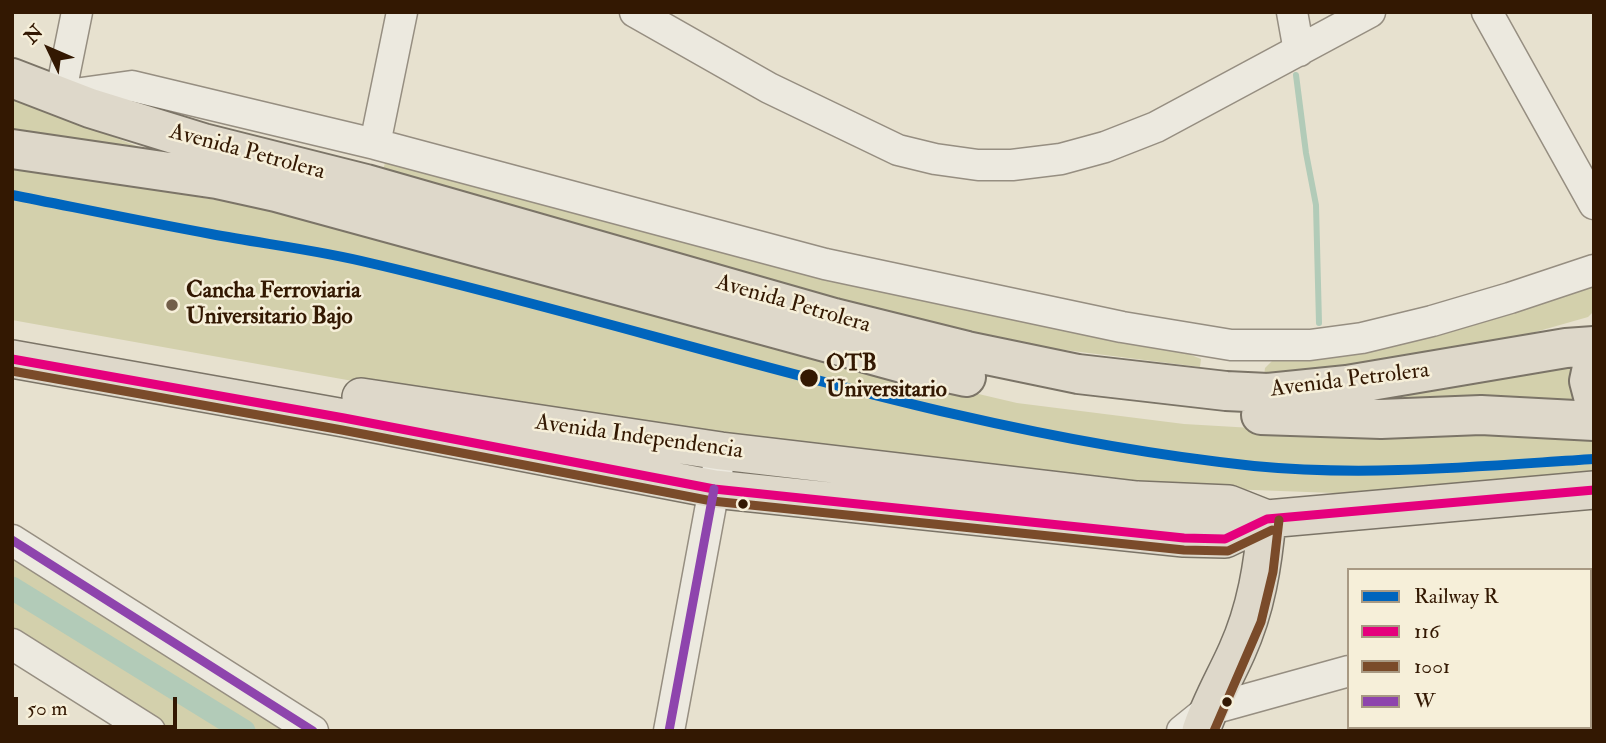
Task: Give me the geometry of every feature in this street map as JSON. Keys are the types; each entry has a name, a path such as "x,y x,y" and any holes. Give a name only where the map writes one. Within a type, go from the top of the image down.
{"highway":[{"name":"Avenida Petrolera","path":"12,78 90,108 203,143 373,187 834,318 967,351 1077,374 1226,391 1268,393 1347,386 1566,348 1594,346"},
{"name":"Avenida Petrolera","path":"12,149 217,179 276,192 902,363 1034,391 1162,410 1233,414 1381,419 1481,415 1594,421"},
{"path":"1594,358 1589,381 1594,400"}],"main road":[{"name":"Avenida Independencia","path":"12,333 348,395 721,451 1137,500 1230,504 1267,519"},
{"name":"Avenida Independencia","path":"12,359 714,489 1184,538 1225,539 1267,519 1594,490"},
{"path":"1197,724 1238,650 1253,609 1262,573 1267,519"}],"street":[{"path":"77,12 60,96 132,86 375,144 825,264 1109,325 1231,345 1310,345 1362,338 1497,302 1594,270"},
{"path":"375,144 402,12"},
{"path":"635,12 769,88 898,150 978,165 1012,165 1061,159 1156,127 1370,12"},
{"path":"1292,12 1299,51"},
{"path":"1487,12 1594,204"},
{"path":"1226,391 1231,345"},
{"path":"669,731 721,451"},
{"path":"12,540 313,731"},
{"path":"12,644 150,731"},
{"path":"1197,724 1347,672"}],"shaded area":[{"path":"12,97 152,152 319,181 12,136"},
{"path":"385,163 858,283 1181,351 1201,359 1200,367 1049,348 950,328 381,176"},
{"path":"12,167 278,210 889,373 1017,403 1184,424 1594,439 1594,479 1361,494 1200,488 727,437 498,407 12,320"},
{"path":"1594,286 1594,311 1588,317 1458,354 1264,376 1265,368 1273,360"},
{"path":"1581,357 1579,404 1299,406"},
{"path":"12,554 293,731 173,731 12,630"}],"waterway":[{"path":"1296,75 1316,205 1319,323"},
{"path":"12,588 244,731"}],"rail line":[{"name":"R","path":"12,195 350,258 920,406 1030,431 1142,451 1254,466 1339,471 1594,459"}],"transit line":[{"name":"116","path":"12,359 344,418 714,489 1184,538 1225,539 1267,519 1594,490"},
{"name":"1001","path":"12,371 342,430 712,501 1184,550 1228,551 1272,530"},
{"name":"W","path":"669,731 714,489"},
{"name":"1001","path":"1214,731 1261,622 1273,572 1279,520"},
{"name":"W","path":"12,540 313,731"}],"place":[{"name":"Cancha Ferroviaria Universitario Bajo","path":"172,305"},
{"name":"OTB Universitario","path":"809,378"}]}
